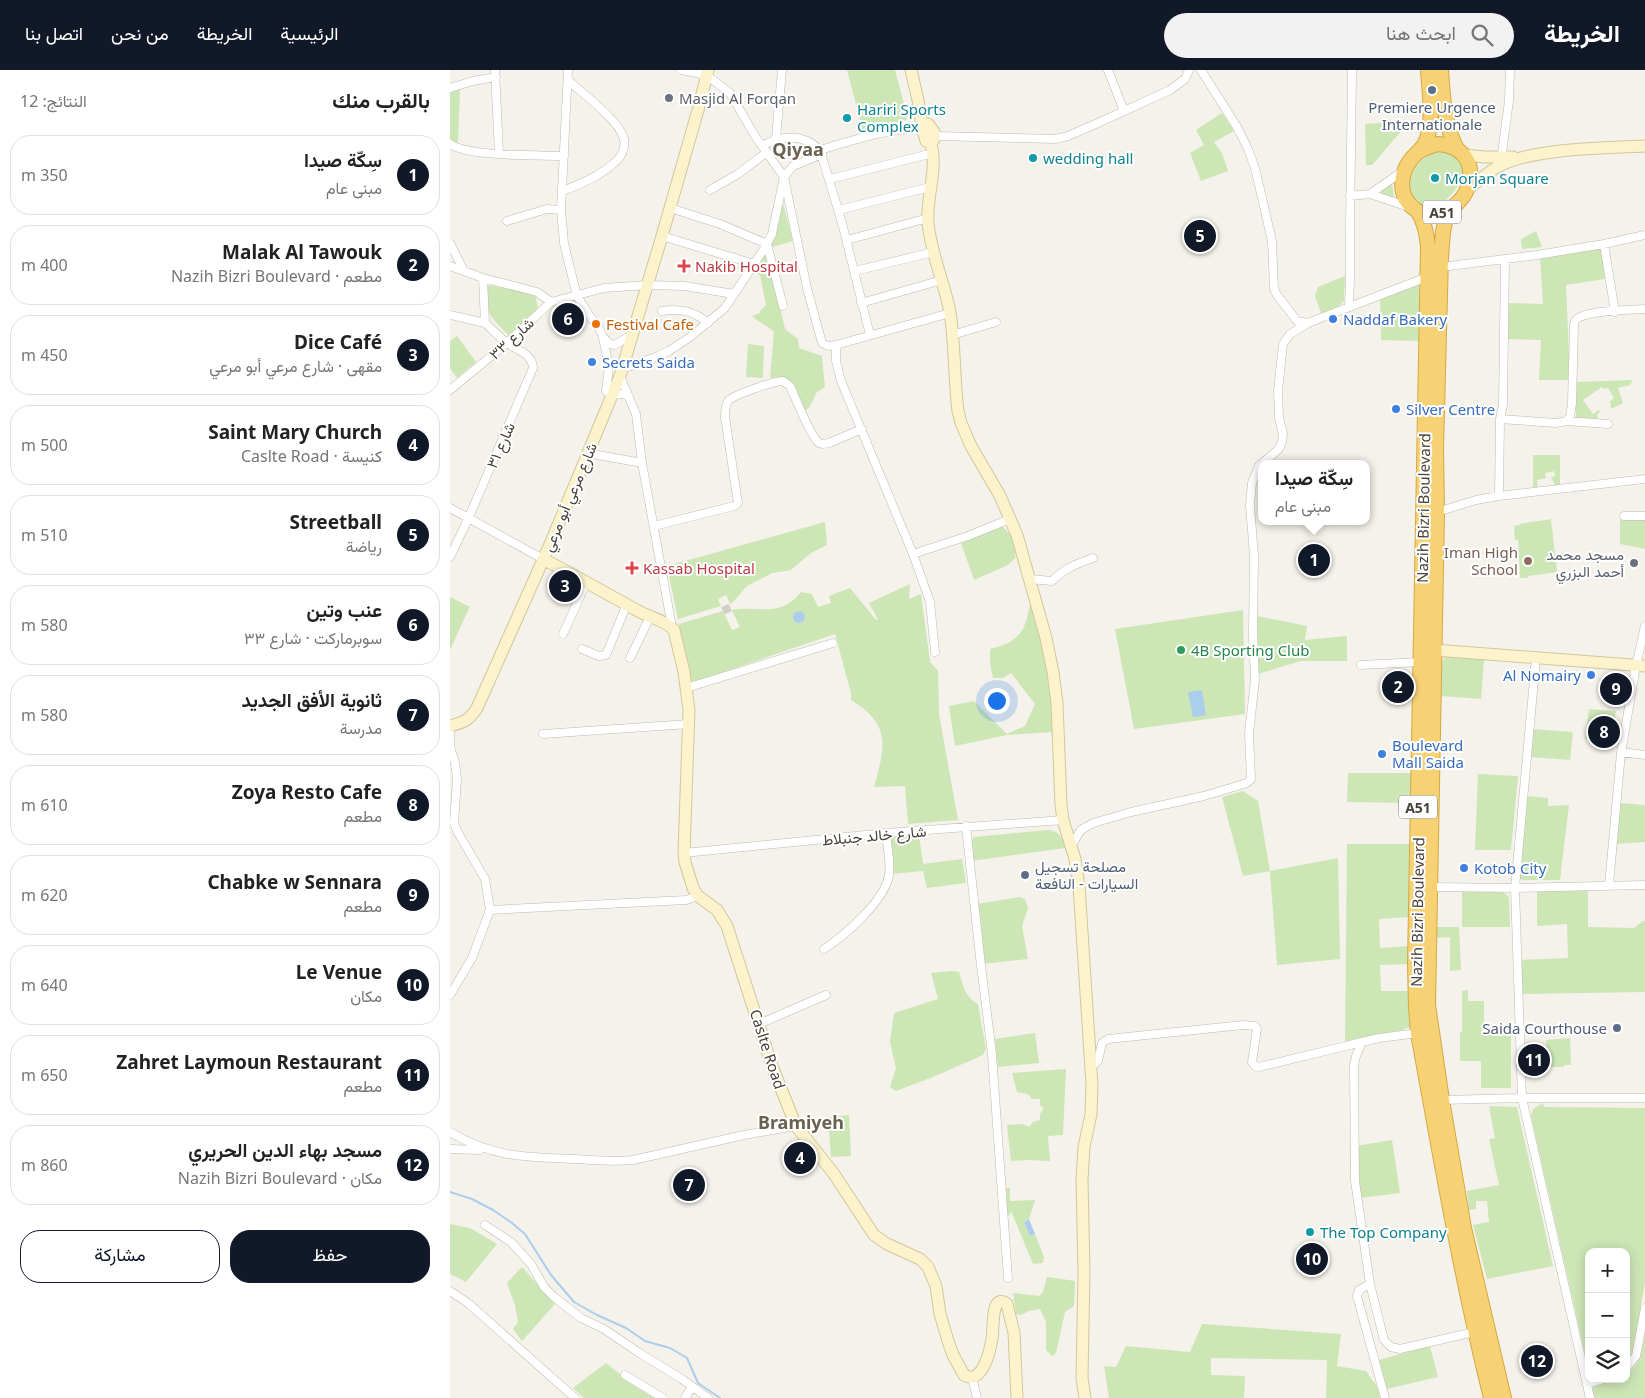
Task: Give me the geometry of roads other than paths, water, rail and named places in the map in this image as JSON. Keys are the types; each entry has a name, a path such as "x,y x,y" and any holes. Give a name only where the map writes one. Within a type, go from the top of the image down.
{"highway":[{"path":"1406,167 1422,148 1430,127 1431,111 1428,70"},
{"name":"A51","path":"1406,167 1401,185 1405,198 1416,210 1428,214 1447,211 1455,205 1471,181 1469,165 1450,136 1446,120 1441,70"},
{"path":"1417,153 1438,144 1451,146 1460,152"},
{"name":"Nazih Bizri Boulevard","path":"1416,210 1422,218 1428,239 1415,964 1416,1007 1418,1033 1453,1230 1490,1398"},
{"name":"Nazih Bizri Boulevard","path":"1447,211 1443,232 1441,267 1428,1005 1464,1228 1504,1398"}],"main road":[{"path":"912,70 926,141 933,144 928,218 933,252 950,312 959,418 971,446 994,485 1020,543 1046,638 1054,678 1063,820 1075,859 1080,894 1091,1067 1091,1114 1084,1147 1082,1180 1084,1272 1082,1378 1085,1398"},
{"name":"شارع مرعي أبو مرعي","path":"450,726 470,718 477,708 543,559 611,395 626,365 631,336 648,285 707,73"},
{"path":"1460,152 1501,161 1573,151 1645,146"},
{"path":"1468,188 1501,161"},
{"path":"543,559 587,581 673,630"},
{"name":"Caslte Road","path":"673,630 684,672 689,710 684,852 693,888 698,896 717,910 727,926 772,1066 796,1126 834,1174 874,1235 887,1244 920,1259 928,1267 936,1286 940,1314 953,1355 964,1375 969,1378 972,1377"},
{"path":"1434,650 1641,666"},
{"path":"972,1377 980,1373 983,1368 993,1338 994,1309 997,1304 1004,1302 1008,1306 1014,1333 1017,1398"}],"street":[{"path":"568,70 561,210 564,243 577,296 603,337 609,368 606,392 611,395 622,394 629,397"},
{"path":"680,70 707,73 732,95 752,131 784,177 804,272 820,339 824,345 836,345 950,312"},
{"path":"776,138 782,70"},
{"path":"1108,70 1124,111"},
{"path":"830,180 933,144 1058,138 1076,133 1176,87 1185,79 1189,70"},
{"path":"1202,70 1237,127 1254,168 1272,241 1274,284 1277,295 1297,321 1308,322"},
{"path":"1349,307 1352,70"},
{"path":"1501,161 1509,101 1510,70"},
{"path":"450,88 496,73 499,154"},
{"path":"563,191 585,181 615,163 622,152 624,144 622,134 614,123 568,80"},
{"path":"673,630 642,463 636,414 629,397 626,365 646,361 669,351 726,308 767,244 776,219 784,177 789,169 821,152 895,131 924,126"},
{"path":"710,190 738,174 776,138 789,137 815,144 821,152 839,210 870,335"},
{"path":"450,144 467,151 564,156"},
{"path":"1370,194 1401,173 1406,167"},
{"path":"839,210 930,187"},
{"path":"1350,196 1370,194 1416,210"},
{"path":"670,208 720,224 767,244"},
{"path":"507,221 546,209 561,210"},
{"path":"847,240 928,218"},
{"path":"1441,267 1505,260 1604,244 1645,235"},
{"path":"662,236 754,264"},
{"path":"450,243 464,271"},
{"path":"767,244 782,306"},
{"path":"1604,244 1615,312"},
{"path":"855,272 933,252"},
{"path":"1499,496 1500,420 1503,405 1505,260"},
{"path":"450,266 483,278 537,292 551,302"},
{"path":"1266,460 1279,449 1282,442 1283,434 1279,418 1278,390 1283,344 1290,334 1308,322 1427,277"},
{"path":"450,315 485,322 483,278"},
{"path":"862,303 942,280"},
{"name":"شارع ٣٣","path":"450,390 507,343 551,302 604,288 648,285 684,286 734,294"},
{"path":"662,311 676,309 692,312 701,316 708,323"},
{"path":"1566,421 1570,416 1572,403 1575,321 1583,316 1645,309"},
{"name":"شارع ٣١","path":"450,557 534,368 529,356 507,343 485,322"},
{"path":"952,335 996,322"},
{"path":"603,337 610,344 615,345 631,336"},
{"path":"836,345 837,370 913,554 930,602 935,652"},
{"path":"654,526 734,506 738,503 725,417 728,401 735,397 783,380 790,386 818,442 829,443 862,430"},
{"path":"1500,420 1608,424"},
{"path":"587,453 642,463"},
{"path":"1072,846 1081,830 1088,825 1131,812 1204,796 1247,783 1251,778 1250,733 1255,680 1252,634 1254,556 1250,505 1252,483 1258,468"},
{"path":"1437,512 1476,500 1499,496 1645,479"},
{"path":"450,508 543,559"},
{"path":"1624,516 1645,516"},
{"path":"913,554 968,536 1010,519"},
{"path":"1030,579 1052,581 1057,574 1093,558"},
{"path":"563,634 587,581"},
{"path":"582,650 600,656 606,655 626,604"},
{"path":"630,658 650,617"},
{"path":"1610,885 1621,752 1641,666 1645,626"},
{"path":"686,688 833,643"},
{"path":"1536,658 1515,888 1522,1098 1590,1398"},
{"path":"1361,665 1420,662"},
{"path":"543,734 689,724"},
{"path":"450,733 450,747 457,779 454,822 457,831 485,879 490,910 465,973 450,995"},
{"path":"1621,752 1645,755"},
{"name":"شارع خالد جنبلاط","path":"684,852 966,826 1063,820"},
{"path":"966,826 992,1054 1008,1278"},
{"path":"824,949 838,940 850,928 878,898 885,887 889,871 886,833"},
{"path":"1430,887 1515,888 1645,885"},
{"path":"490,910 686,900 698,896"},
{"path":"760,1024 826,995"},
{"path":"1091,1067 1098,1061 1102,1043 1108,1039 1230,1026 1251,1025 1258,1029 1252,1062 1259,1067 1379,1038 1418,1033"},
{"path":"1362,1042 1354,1065 1356,1194 1370,1284 1384,1340 1394,1349 1400,1349 1474,1332"},
{"path":"1442,1100 1645,1098"},
{"path":"450,1132 475,1146 519,1157 624,1161 796,1126"},
{"path":"450,1149 487,1150"},
{"path":"485,1225 511,1242 530,1264 544,1287 581,1318 604,1329 708,1398"},
{"path":"1370,1284 1359,1290 1357,1296 1386,1398"},
{"path":"450,1291 468,1303 575,1398"},
{"path":"1630,1363 1636,1356 1645,1308"},
{"path":"625,1375 663,1398"},
{"path":"972,1377 977,1398"},
{"path":"685,1398 692,1387"}],"water":[{"path":"799,611 805,617 799,623 793,617"},
{"path":"1202,690 1206,715 1193,717 1188,692"},
{"path":"1029,1219 1035,1234 1030,1236 1024,1222"}],"waterway":[{"path":"450,1192 472,1199 512,1223 525,1234 551,1275 574,1302 626,1328 645,1341 670,1348 687,1358 698,1383 720,1398"}],"tunnel":[{"path":"723,611 731,607"}],"place":[{"name":"Premiere Urgence Internationale","path":"1432,90"},
{"name":"Masjid Al Forqan","path":"669,98"},
{"name":"Hariri Sports Complex","path":"847,118"},
{"name":"wedding hall","path":"1033,158"},
{"name":"Morjan Square","path":"1435,178"},
{"name":"Streetball","path":"1200,236"},
{"name":"Nakib Hospital","path":"684,266"},
{"name":"عنب وتين","path":"568,319"},
{"name":"Naddaf Bakery","path":"1333,319"},
{"name":"Festival Cafe","path":"596,324"},
{"name":"Secrets Saida","path":"592,362"},
{"name":"Silver Centre","path":"1396,409"},
{"name":"سِكّة صيدا","path":"1314,560"},
{"name":"Iman High School","path":"1528,561"},
{"name":"مسجد محمد أحمد البزري","path":"1634,563"},
{"name":"Kassab Hospital","path":"632,568"},
{"name":"Dice Café","path":"565,586"},
{"name":"4B Sporting Club","path":"1181,650"},
{"name":"Al Nomairy","path":"1591,675"},
{"name":"Malak Al Tawouk","path":"1398,687"},
{"name":"Chabke w Sennara","path":"1616,689"},
{"name":"Zoya Resto Cafe","path":"1604,732"},
{"name":"Boulevard Mall Saida","path":"1382,754"},
{"name":"Kotob City","path":"1464,868"},
{"name":"مصلحة تسجيل السيارات - النافعة","path":"1025,875"},
{"name":"Saida Courthouse","path":"1617,1028"},
{"name":"Zahret Laymoun Restaurant","path":"1534,1060"},
{"name":"Saint Mary Church","path":"800,1158"},
{"name":"ثانوية الأفق الجديد","path":"689,1185"},
{"name":"The Top Company","path":"1310,1232"},
{"name":"Le Venue","path":"1312,1259"},
{"name":"مسجد بهاء الدين الحريري","path":"1537,1361"}],"district":[{"name":"Qiyaa","path":"798,149"},
{"name":"Bramiyeh","path":"801,1122"}]}
